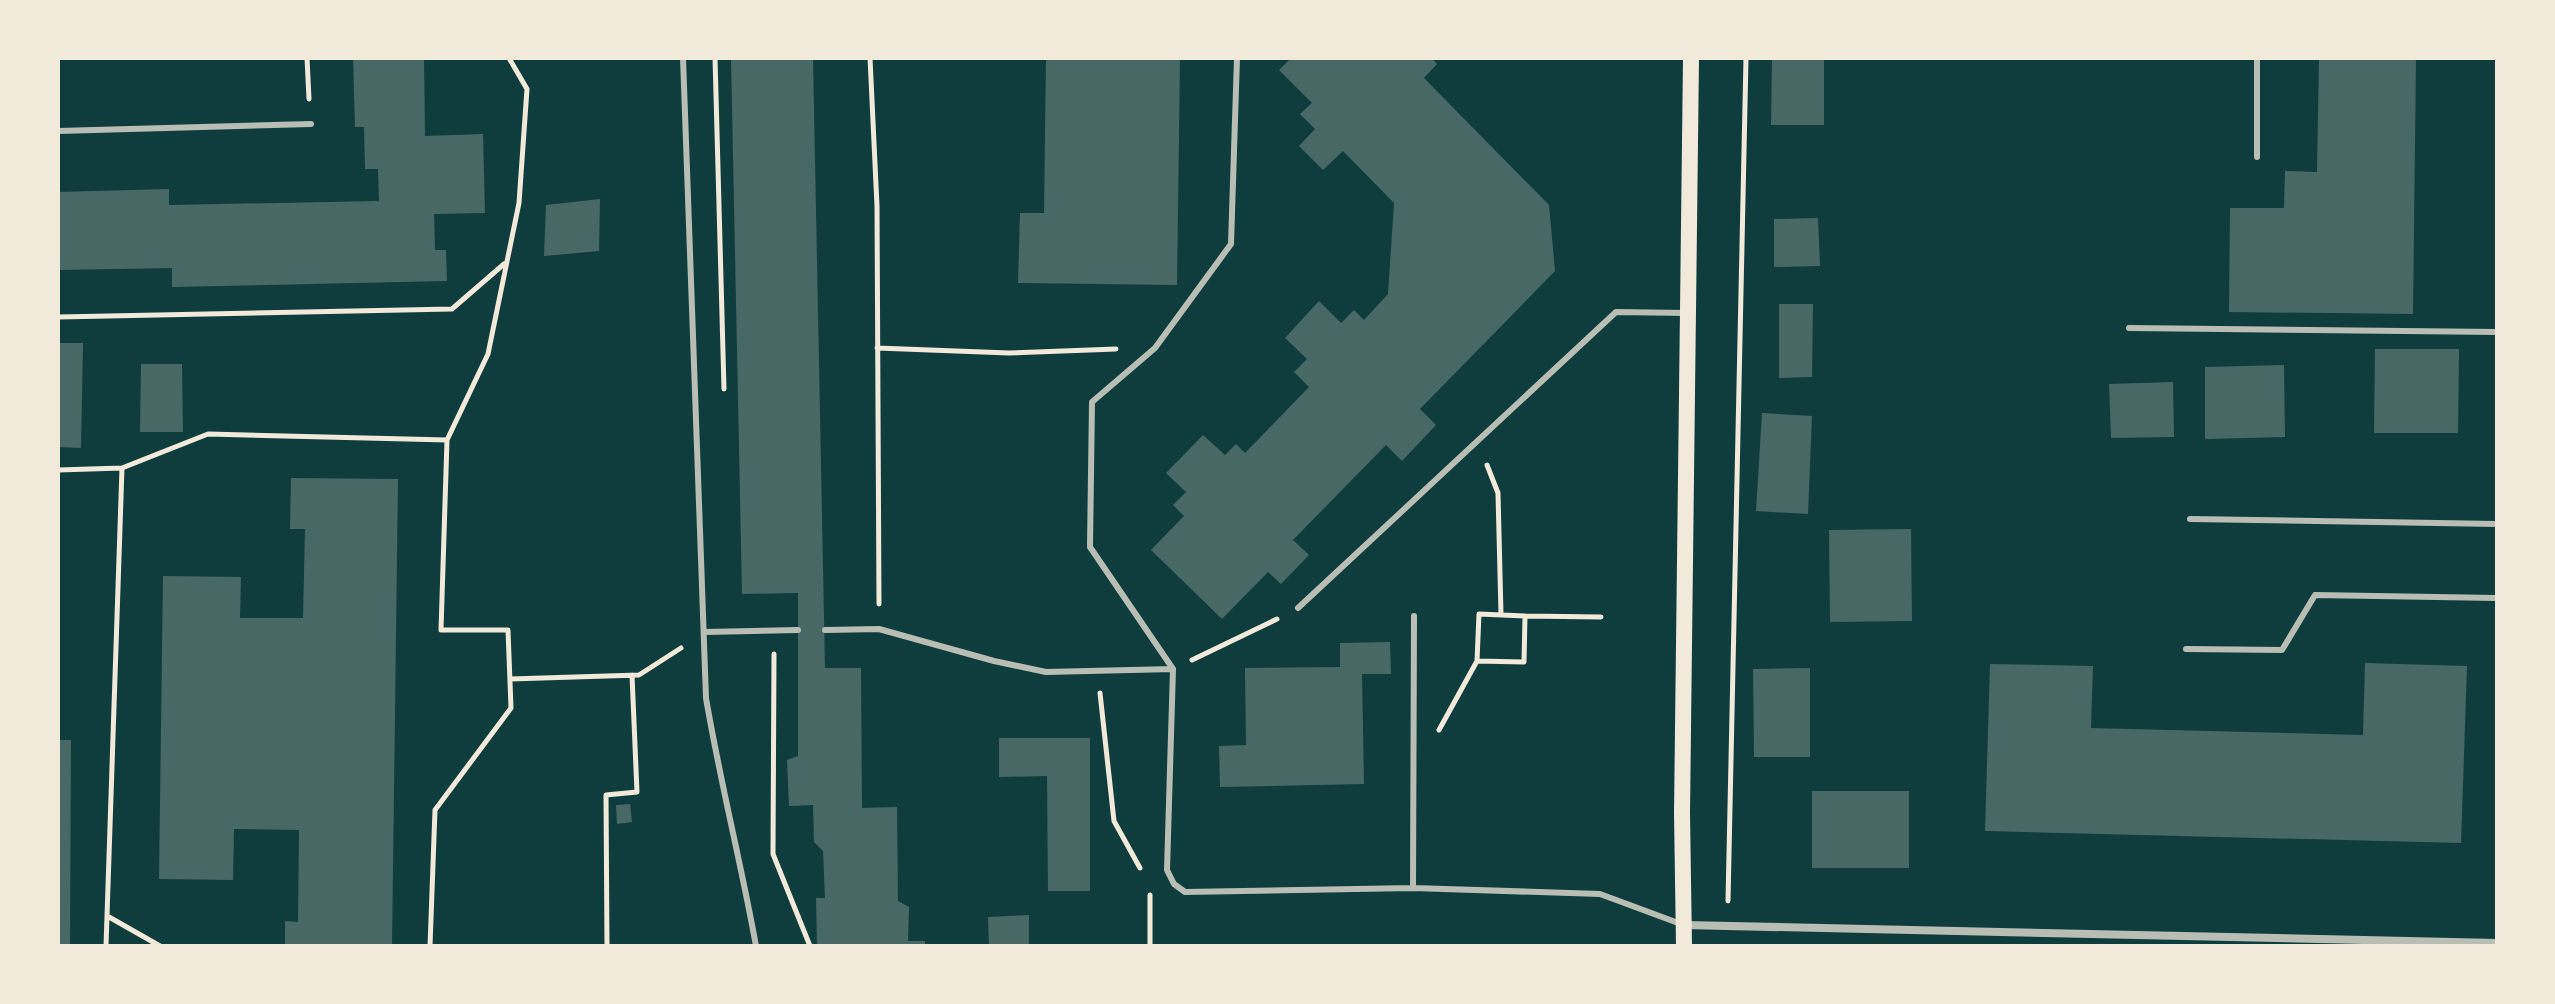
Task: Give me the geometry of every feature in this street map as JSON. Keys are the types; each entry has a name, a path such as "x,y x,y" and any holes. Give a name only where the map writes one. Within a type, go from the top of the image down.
{"main road":[{"path":"1684,946 1682,813 1691,58"}],"street":[{"path":"1684,925 2497,943"}],"lane":[{"path":"683,58 706,698 756,946"},
{"path":"1237,58 1231,244 1155,348 1092,402 1090,547 1173,669 1167,870 1174,884 1185,892 1413,888 1600,894 1684,925"},
{"path":"2257,58 2257,157"},
{"path":"58,131 311,124"},
{"path":"1298,608 1616,312 1689,313"},
{"path":"2129,328 2497,332"},
{"path":"2190,519 2497,524"},
{"path":"2186,649 2282,650 2315,595 2497,598"},
{"path":"1413,888 1414,616"},
{"path":"825,630 879,629 1046,672 1173,669"},
{"path":"705,632 798,630"}],"path":[{"path":"307,58 311,124"},
{"path":"430,946 435,810 511,708 508,630 441,630 447,440 488,354 519,203 527,89 509,58"},
{"path":"715,58 724,391"},
{"path":"870,58 877,206 879,629"},
{"path":"1727,927 1746,58"},
{"path":"58,317 452,309 505,264"},
{"path":"877,348 1009,353 1155,348"},
{"path":"58,470 122,468 208,434 447,440"},
{"path":"106,946 122,468"},
{"path":"1498,493 1501,614"},
{"path":"1173,669 1298,608"},
{"path":"1414,730 1440,730 1477,661 1479,614 1601,617"},
{"path":"1477,661 1524,662 1525,616"},
{"path":"759,631 774,649 773,854 810,946"},
{"path":"510,679 639,675 705,632"},
{"path":"1098,671 1114,821 1143,873"},
{"path":"607,946 606,795 637,792 632,675"},
{"path":"1150,886 1150,946"},
{"path":"109,917 160,946"}],"building":[{"path":"353,58 424,58 425,136 483,134 485,213 434,214 435,250 446,250 447,281 172,287 172,268 58,270 58,192 169,189 169,205 379,201 378,169 365,169 364,127 355,127"},
{"path":"731,58 813,58 825,668 861,668 862,808 897,807 898,901 909,907 908,941 925,941 925,946 817,946 816,898 825,898 823,851 814,842 813,805 789,806 787,760 798,756 798,593 742,594"},
{"path":"1046,58 1180,58 1177,285 1018,283 1020,213 1044,213"},
{"path":"1291,58 1432,58 1437,64 1424,78 1549,205 1555,271 1420,409 1436,425 1402,461 1386,445 1293,540 1309,555 1281,584 1268,572 1222,619 1151,550 1184,516 1173,505 1186,492 1166,473 1203,435 1225,455 1236,444 1245,453 1309,387 1294,372 1307,359 1285,338 1319,301 1341,323 1354,310 1364,320 1388,294 1394,203 1343,151 1323,170 1299,146 1315,129 1300,114 1312,103 1279,70"},
{"path":"1772,58 1824,58 1824,125 1771,125"},
{"path":"2319,58 2416,58 2413,314 2229,312 2230,208 2284,208 2285,171 2317,172"},
{"path":"600,199 599,251 544,256 546,205"},
{"path":"1818,218 1820,266 1774,267 1774,219"},
{"path":"1779,304 1813,304 1812,377 1779,378"},
{"path":"58,343 83,343 81,448 58,447"},
{"path":"2375,349 2459,349 2458,433 2374,433"},
{"path":"141,364 182,364 183,432 140,432"},
{"path":"2284,365 2285,437 2205,439 2205,367"},
{"path":"2173,382 2174,437 2111,438 2109,384"},
{"path":"1762,413 1812,416 1808,514 1756,511"},
{"path":"291,478 398,479 392,946 285,946 285,921 298,922 299,830 234,829 233,880 159,879 163,576 241,577 240,618 303,618 305,529 290,529"},
{"path":"1911,529 1912,621 1830,622 1829,530"},
{"path":"1390,642 1391,674 1362,674 1364,784 1220,787 1219,746 1246,745 1245,668 1340,667 1340,643"},
{"path":"2365,663 2467,666 2461,843 1985,831 1990,664 2093,666 2091,728 2363,735"},
{"path":"1810,668 1810,757 1754,757 1753,669"},
{"path":"999,738 1090,738 1090,891 1048,891 1047,776 999,777"},
{"path":"58,740 71,740 70,946 58,946"},
{"path":"1812,791 1909,791 1909,868 1812,868"},
{"path":"630,804 632,822 617,824 616,805"},
{"path":"1029,915 1029,946 989,946 988,917"}]}
